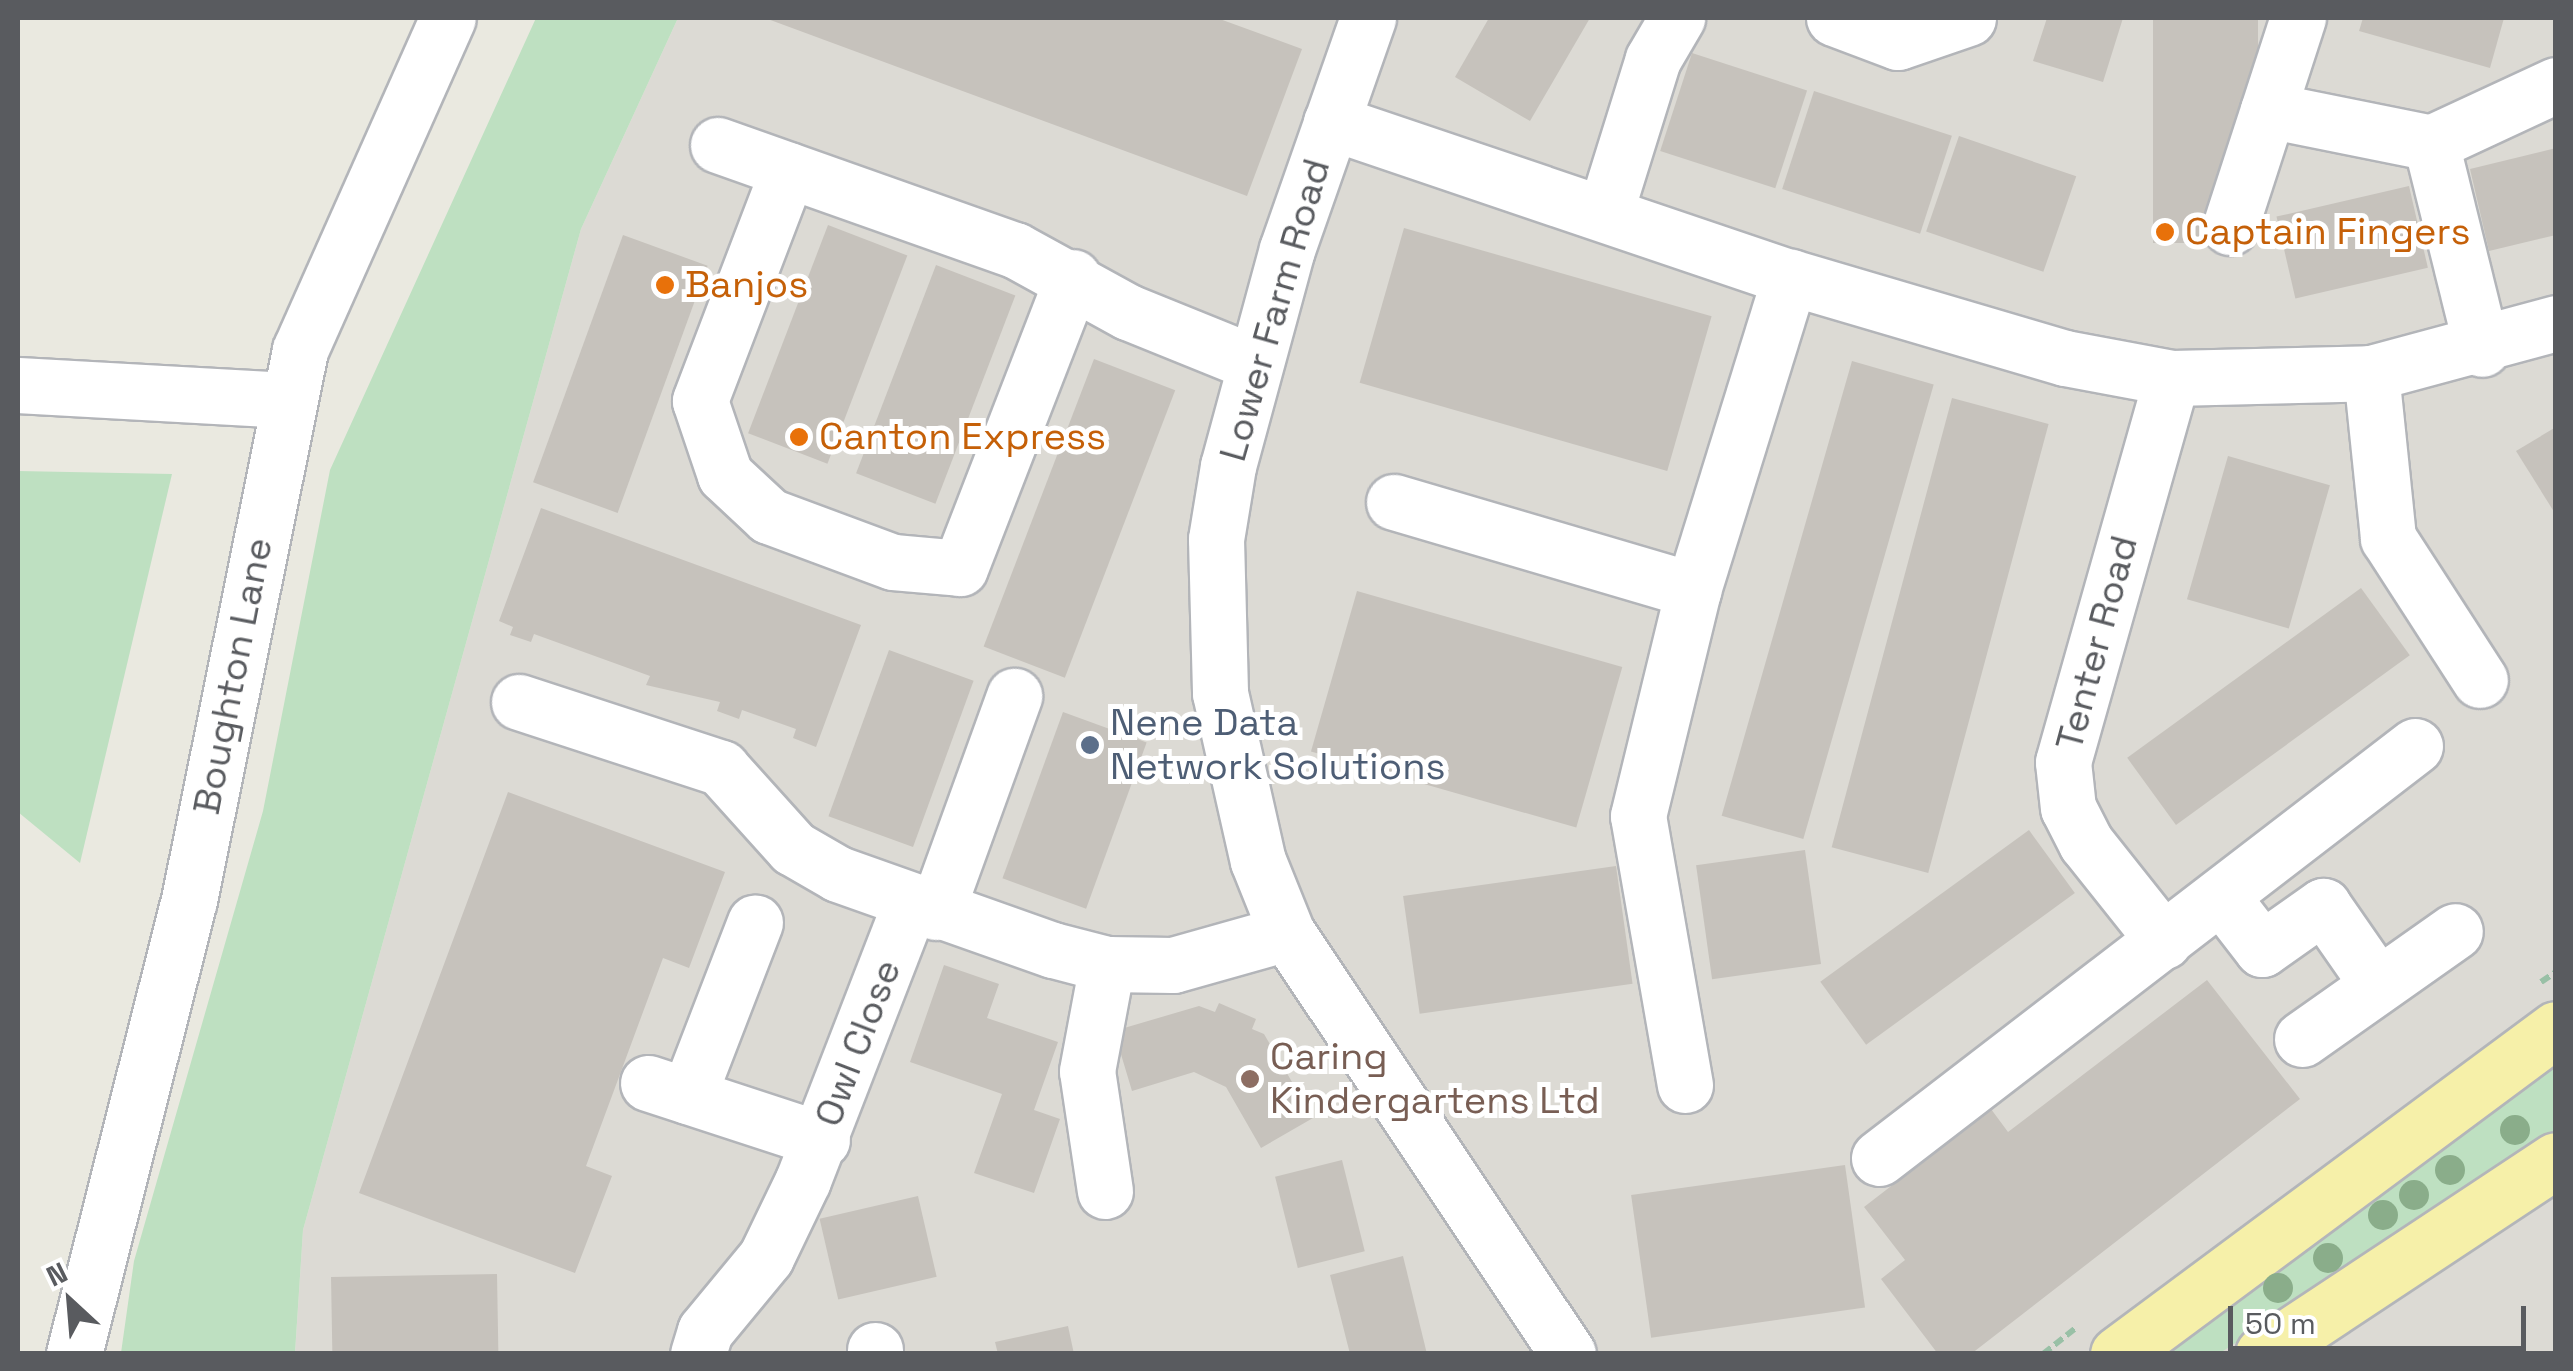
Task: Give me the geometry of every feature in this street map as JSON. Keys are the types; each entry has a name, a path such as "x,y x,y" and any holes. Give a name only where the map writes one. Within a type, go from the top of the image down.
{"main road":[{"path":"2118,1354 2556,1029"},
{"path":"2263,1354 2556,1160"}],"street":[{"name":"Boughton Lane","path":"74,1354 131,1098 189,900 287,400 336,254 448,18"},
{"name":"Lower Farm Road","path":"1368,18 1252,362 1216,539 1219,674 1232,767 1287,933 1567,1353"},
{"path":"1604,213 1653,59 1677,18"},
{"path":"1834,18 1898,42 1968,18"},
{"path":"2230,227 2298,18"},
{"path":"2268,110 2431,142 2556,84"},
{"path":"1331,122 1790,277 2065,358 2172,378 2371,373 2482,349 2556,323"},
{"path":"2431,142 2482,349"},
{"path":"718,146 1073,278 1146,321 1252,362"},
{"path":"788,170 700,400 725,475 769,516 893,562 960,568 1073,278"},
{"path":"1685,1085 1638,816 1692,590 1790,277"},
{"path":"2371,373 2388,538 2480,680"},
{"name":"Tenter Road","path":"2164,941 2086,844 2068,808 2063,762 2172,378"},
{"path":"18,385 287,400"},
{"path":"1394,502 1692,590"},
{"name":"Owl Close","path":"698,1354 705,1330 766,1257 1014,696"},
{"path":"519,702 721,768 793,848 923,908 1106,964 1173,965 1287,933"},
{"path":"1879,1158 2415,746"},
{"path":"2221,896 2262,949 2324,906 2378,985"},
{"path":"755,922 668,1089 812,1160"},
{"path":"2302,1039 2456,930"},
{"path":"1105,1191 1087,1070 1106,964"}],"shaded area":[{"path":"678,18 2555,18 2555,1353 295,1354 303,1230 581,229"}],"green space":[{"path":"536,18 678,18 581,229 303,1230 295,1353 121,1353 134,1261 263,811 330,470"},
{"path":"18,471 172,474 80,863 18,812"},
{"path":"2555,1062 2555,1135 2220,1353 2155,1354"}],"building":[{"path":"765,18 1217,18 1302,49 1247,196"},
{"path":"1489,18 1590,18 1530,121 1455,77"},
{"path":"2047,18 2123,18 2103,82 2033,61"},
{"path":"2153,18 2258,18 2258,243 2153,243"},
{"path":"2363,18 2504,18 2490,68 2359,31"},
{"path":"1692,53 1807,90 1775,188 1660,151"},
{"path":"1814,91 1952,136 1920,234 1782,189"},
{"path":"1959,136 2076,176 2043,272 1926,231"},
{"path":"2556,148 2556,235 2489,251 2470,169"},
{"path":"2409,186 2428,268 2295,298 2276,217"},
{"path":"828,225 907,255 827,464 748,433"},
{"path":"1404,228 1712,316 1667,471 1360,383"},
{"path":"623,235 708,266 618,513 533,482"},
{"path":"936,265 1015,295 935,504 856,473"},
{"path":"1094,359 1175,390 1065,678 984,647"},
{"path":"1852,361 1934,384 1803,839 1722,816"},
{"path":"1952,398 2049,424 1928,873 1832,847"},
{"path":"2556,427 2556,515 2516,451"},
{"path":"2228,456 2330,485 2289,628 2187,599"},
{"path":"541,508 861,625 816,747 793,738 796,729 742,710 739,719 717,711 720,702 646,685 650,676 534,634 531,642 510,635 513,627 499,621"},
{"path":"2361,588 2410,655 2176,825 2127,758"},
{"path":"1357,591 1622,667 1576,828 1311,752"},
{"path":"889,650 974,681 913,847 828,816"},
{"path":"1063,712 1147,742 1086,909 1002,878"},
{"path":"508,792 725,872 689,968 663,958 586,1166 612,1176 575,1273 359,1193"},
{"path":"2029,830 2075,893 1866,1045 1820,982"},
{"path":"1805,850 1821,964 1712,979 1696,865"},
{"path":"1616,866 1633,984 1420,1014 1403,896"},
{"path":"944,965 999,984 987,1018 1058,1042 1034,1110 1060,1119 1034,1193 974,1173 1002,1094 910,1062"},
{"path":"2207,980 2300,1099 1971,1354 1938,1354 1881,1279 1905,1260 1864,1207 1991,1109 2008,1132"},
{"name":"Caring Kindergartens Ltd","path":"1219,1003 1256,1019 1252,1029 1264,1034 1313,1118 1261,1148 1226,1087 1194,1072 1132,1091 1114,1031 1199,1006 1215,1012"},
{"path":"1342,1160 1365,1251 1298,1268 1275,1177"},
{"path":"1845,1165 1865,1308 1651,1338 1631,1195"},
{"path":"918,1196 937,1277 838,1300 820,1219"},
{"path":"1403,1256 1427,1354 1350,1354 1330,1275"},
{"path":"497,1274 498,1354 332,1354 331,1277"},
{"path":"1068,1326 1074,1354 998,1354 995,1342"}],"place":[{"name":"Captain Fingers","path":"2165,232"},
{"name":"Banjos","path":"665,285"},
{"name":"Canton Express","path":"799,437"},
{"name":"Nene Data Network Solutions","path":"1090,745"},
{"name":"Caring Kindergartens Ltd","path":"1250,1079"}]}
